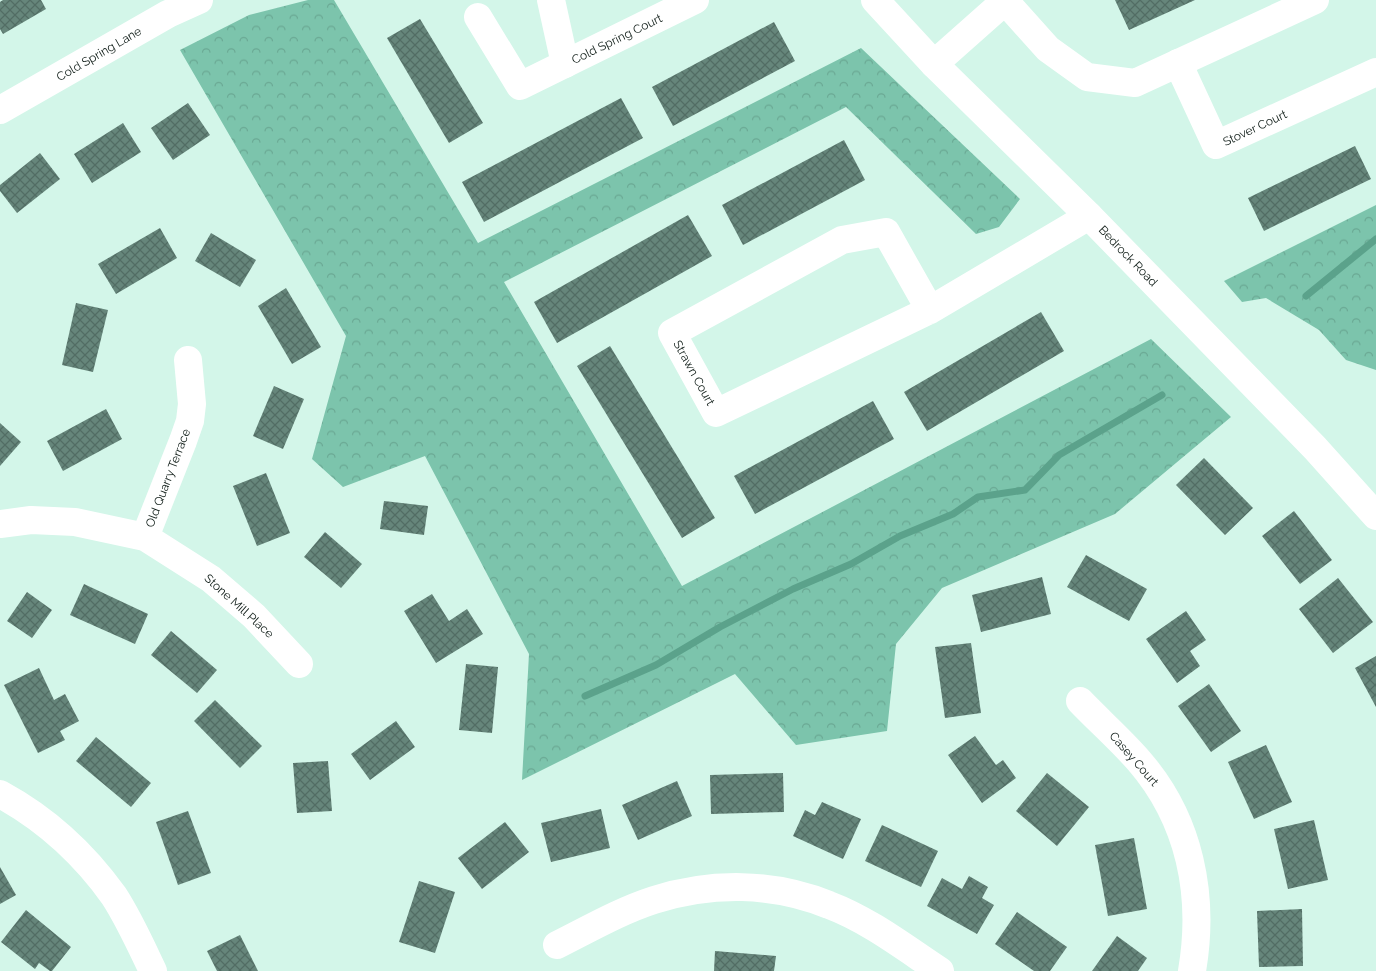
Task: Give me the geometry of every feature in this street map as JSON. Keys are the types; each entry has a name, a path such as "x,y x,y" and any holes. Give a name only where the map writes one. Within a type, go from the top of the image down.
{"street":[{"name":"Cold Spring Lane","path":"0,110 168,14 199,0"},
{"name":"Cold Spring Court","path":"550,0 565,64"},
{"name":"Cold Spring Court","path":"478,18 520,86 695,0"},
{"name":"Bedrock Road","path":"875,0 934,64 1089,216 1315,448 1376,516"},
{"path":"934,64 1005,1 1048,49 1087,77 1135,83 1316,0"},
{"name":"Stover Court","path":"1178,63 1216,145 1376,72"},
{"name":"Strawn Court","path":"930,310 886,232 842,240 672,333 716,414 930,310 1089,216"},
{"name":"Old Quarry Terrace","path":"145,537 190,421 192,404 188,360"},
{"name":"Stone Mill Place","path":"0,524 31,520 75,522 145,537 211,579 254,616 300,664"},
{"name":"Casey Court","path":"1080,701 1138,760 1159,788 1181,830 1191,862 1198,908 1196,949 1192,971"},
{"path":"0,794 41,819 82,856 114,897 154,971"},
{"path":"557,945 622,913 653,901 682,892 716,887 743,887 797,894 830,905 864,922 940,971"}],"green space":[{"path":"308,0 334,0 478,243 861,48 1020,199 999,227 976,234 846,107 504,282 682,586 1151,339 1231,417 1115,514 942,588 896,644 887,731 796,745 735,674 522,780 529,654 425,456 343,487 312,459 346,336 180,50 249,15"},
{"path":"1376,205 1376,370 1346,360 1319,330 1266,298 1242,302 1224,281"}],"building":[{"path":"3,0 41,0 46,9 3,34 0,29 0,2"},
{"path":"1115,0 1195,0 1129,30"},
{"path":"420,19 483,123 449,143 387,38"},
{"path":"774,22 795,61 673,126 652,87"},
{"path":"621,98 643,138 484,222 462,182"},
{"path":"188,103 210,135 173,160 151,128"},
{"path":"123,123 141,152 92,183 74,154"},
{"path":"844,140 865,180 743,245 722,205"},
{"path":"1355,146 1371,179 1264,231 1248,198"},
{"path":"40,153 60,179 17,213 0,191 0,185"},
{"path":"688,215 712,256 557,343 534,302"},
{"path":"160,228 177,258 116,294 98,264"},
{"path":"211,233 256,260 240,287 195,261"},
{"path":"286,288 321,347 292,364 258,306"},
{"path":"76,303 108,310 93,372 62,365"},
{"path":"1041,312 1064,351 927,431 904,392"},
{"path":"610,346 715,518 682,538 577,366"},
{"path":"274,386 304,399 283,449 253,436"},
{"path":"873,401 894,439 755,514 734,476"},
{"path":"106,409 122,439 63,471 47,441"},
{"path":"0,423 21,442 0,466"},
{"path":"1204,458 1253,508 1225,535 1176,485"},
{"path":"266,473 290,533 257,546 233,486"},
{"path":"384,501 428,506 424,535 380,529"},
{"path":"1294,511 1332,560 1300,584 1262,536"},
{"path":"325,532 362,564 341,588 304,557"},
{"path":"1086,555 1147,589 1129,621 1067,587"},
{"path":"1042,577 1051,614 981,632 972,595"},
{"path":"1338,578 1373,622 1333,653 1299,609"},
{"path":"84,584 148,614 135,644 70,615"},
{"path":"27,592 52,610 32,638 7,621"},
{"path":"432,594 449,621 467,609 483,634 436,663 404,611"},
{"path":"1186,611 1206,640 1190,651 1200,666 1177,683 1146,639"},
{"path":"171,631 217,670 197,693 151,655"},
{"path":"971,643 981,713 945,718 935,647"},
{"path":"1376,656 1376,707 1355,668"},
{"path":"466,664 498,667 492,733 459,730"},
{"path":"39,668 54,700 65,694 79,721 60,731 65,740 38,753 4,685"},
{"path":"1209,684 1241,731 1211,752 1178,706"},
{"path":"215,700 262,746 240,768 194,721"},
{"path":"396,721 415,747 370,780 351,754"},
{"path":"975,736 996,765 1003,760 1016,778 982,803 948,755"},
{"path":"96,737 151,783 131,807 76,761"},
{"path":"1266,745 1292,802 1254,819 1228,762"},
{"path":"328,761 332,811 297,813 293,763"},
{"path":"783,773 784,812 711,814 710,775"},
{"path":"1047,773 1089,807 1057,846 1016,811"},
{"path":"677,781 692,816 638,840 622,805"},
{"path":"822,802 861,819 843,859 793,836 805,810 815,815"},
{"path":"601,809 610,848 551,862 541,823"},
{"path":"188,811 211,873 178,885 156,822"},
{"path":"1314,820 1328,880 1288,889 1274,829"},
{"path":"505,822 529,852 482,889 458,858"},
{"path":"882,825 938,851 921,887 865,861"},
{"path":"1134,838 1147,909 1108,916 1095,845"},
{"path":"0,867 16,895 0,904"},
{"path":"969,876 988,887 982,898 994,905 977,934 927,906 942,878 962,889"},
{"path":"419,881 455,892 435,953 399,942"},
{"path":"1302,909 1303,966 1259,967 1257,911"},
{"path":"26,910 71,947 52,971 39,963 35,969 1,942"},
{"path":"1017,912 1067,947 1050,971 1034,971 995,944"},
{"path":"240,935 258,971 217,971 207,951"},
{"path":"1117,936 1147,958 1138,971 1092,971"},
{"path":"715,951 776,956 774,971 714,971"}],"waterway":[{"path":"1306,296 1376,239"},
{"path":"585,696 656,665 720,627 793,589 851,564 900,536 953,514 978,497 1025,490 1059,455 1162,395"}]}
